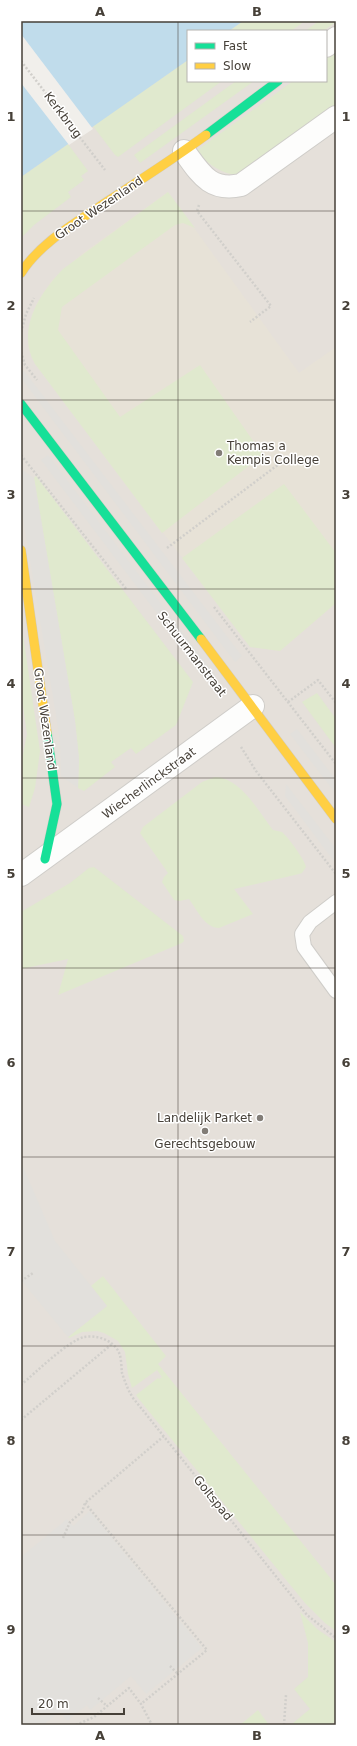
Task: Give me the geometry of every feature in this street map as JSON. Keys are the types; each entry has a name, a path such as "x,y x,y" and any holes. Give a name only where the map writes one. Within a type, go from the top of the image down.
{"street":[{"path":"327,45 336,38"},
{"name":"Groot Wezenland","path":"21,273 26,265 46,245 64,230 184,151 277,82"},
{"path":"184,151 208,182 231,187 241,185 336,117"},
{"name":"Schuurmanstraat","path":"21,404 253,706 336,819"},
{"name":"Groot Wezenland","path":"21,550 56,804 45,859"},
{"name":"Wiecherlinckstraat","path":"45,859 253,706"},
{"path":"21,875 45,859"}],"lane":[{"path":"336,902 310,922 302,934 304,947 336,991"}],"path":[{"name":"Kerkbrug","path":"21,61 104,170"},
{"path":"206,179 197,211 271,306 250,322"},
{"path":"21,455 127,591"},
{"path":"167,548 283,461"},
{"path":"288,702 318,680 336,703"},
{"path":"228,725 256,771 336,874"},
{"path":"21,1281 33,1273"},
{"path":"21,1385 72,1342 84,1337 100,1337 112,1344 21,1420"},
{"name":"Goltspad","path":"112,1344 118,1351 127,1387 133,1398 307,1615 336,1638"},
{"path":"63,1538 70,1522 82,1512 85,1503 164,1436"},
{"path":"85,1503 207,1650 141,1704"},
{"path":"170,1666 178,1674"},
{"path":"76,1725 94,1716 129,1688 141,1704 152,1725"},
{"path":"284,1725 286,1695"},
{"path":"98,1698 107,1706"}],"shaded area":[{"path":"21,21 336,21 336,1725 21,1725"},
{"name":"Thomas a Kempis College","path":"168,192 299,373 336,347 336,603 280,651 250,647 35,364 28,347 28,333 31,319 37,303 52,280 83,253"},
{"path":"21,370 25,372 242,656 235,662 21,378"},
{"path":"48,455 216,676 209,682 41,460"},
{"path":"21,469 34,478 75,721 79,759 78,788 61,776 60,742 56,715 21,507"},
{"path":"297,729 336,780 336,794 290,734"},
{"path":"286,784 336,849 336,864 285,796"},
{"path":"21,1162 55,1241 107,1306 68,1337 21,1280"},
{"path":"90,1511 202,1648 146,1694 131,1676 90,1710 87,1705 67,1721 60,1712 43,1725 21,1725 21,1557 67,1519 73,1526"}],"green space":[{"path":"243,21 305,21 292,30 230,30"},
{"path":"319,21 336,21 324,30 306,30"},
{"path":"336,50 336,106 245,173 226,173 199,156 196,151 292,82 327,82 327,56"},
{"path":"187,61 187,82 221,82 118,157 93,126"},
{"path":"235,82 253,82 140,163 134,155"},
{"path":"68,144 88,171 81,176 84,180 68,192 71,197 34,225 21,238 21,177"},
{"path":"168,192 195,228 183,223 175,225 62,307 58,330 120,417 200,365 263,455 162,533 35,364 30,351 28,338 29,326 39,301 63,269"},
{"path":"36,476 193,682 176,725 136,754 131,748 111,762 115,767 84,791 78,788 79,759 75,721 34,478"},
{"path":"284,484 336,553 336,603 280,651 250,647 182,558"},
{"path":"21,621 40,751 35,788 29,807 21,804 21,764 27,734 21,692"},
{"path":"317,693 336,719 336,748 302,702"},
{"path":"215,777 233,783 241,789 273,830 282,832 288,839 300,854 306,867 302,873 299,874 234,889 253,914 219,928 205,922 189,899 179,901 174,900 162,882 168,873 140,833 143,827 202,782"},
{"path":"94,867 183,936 184,941 58,995 68,959 21,969 21,912 70,883 89,868"},
{"path":"103,1276 166,1356 158,1364 336,1585 336,1631 325,1623 305,1603 138,1398 136,1395 158,1378 159,1379 162,1377 157,1370 132,1388 128,1374 125,1352 118,1341 104,1333 97,1331 82,1332 69,1338 68,1337 107,1306 91,1286"},
{"path":"300,1612 317,1629 336,1642 336,1721 331,1725 294,1725 293,1723 310,1709 294,1689 308,1677 308,1643"},
{"path":"258,1710 269,1725 240,1725"}],"water":[{"path":"21,21 243,21 230,30 187,30 187,61 21,177"}],"pier":[{"path":"21,34 93,129 69,145 21,83"}],"traffic: fast":[{"path":"206,135 277,82"},
{"path":"21,404 201,639"},
{"path":"45,859 57,804 47,733"}],"traffic: slow":[{"path":"21,273 38,252 58,235 206,135"},
{"path":"21,550 47,733"},
{"path":"201,639 336,819"}],"place":[{"name":"Thomas a Kempis College","path":"219,453"},
{"name":"Landelijk Parket","path":"260,1118"},
{"name":"Gerechtsgebouw","path":"205,1131"}]}
